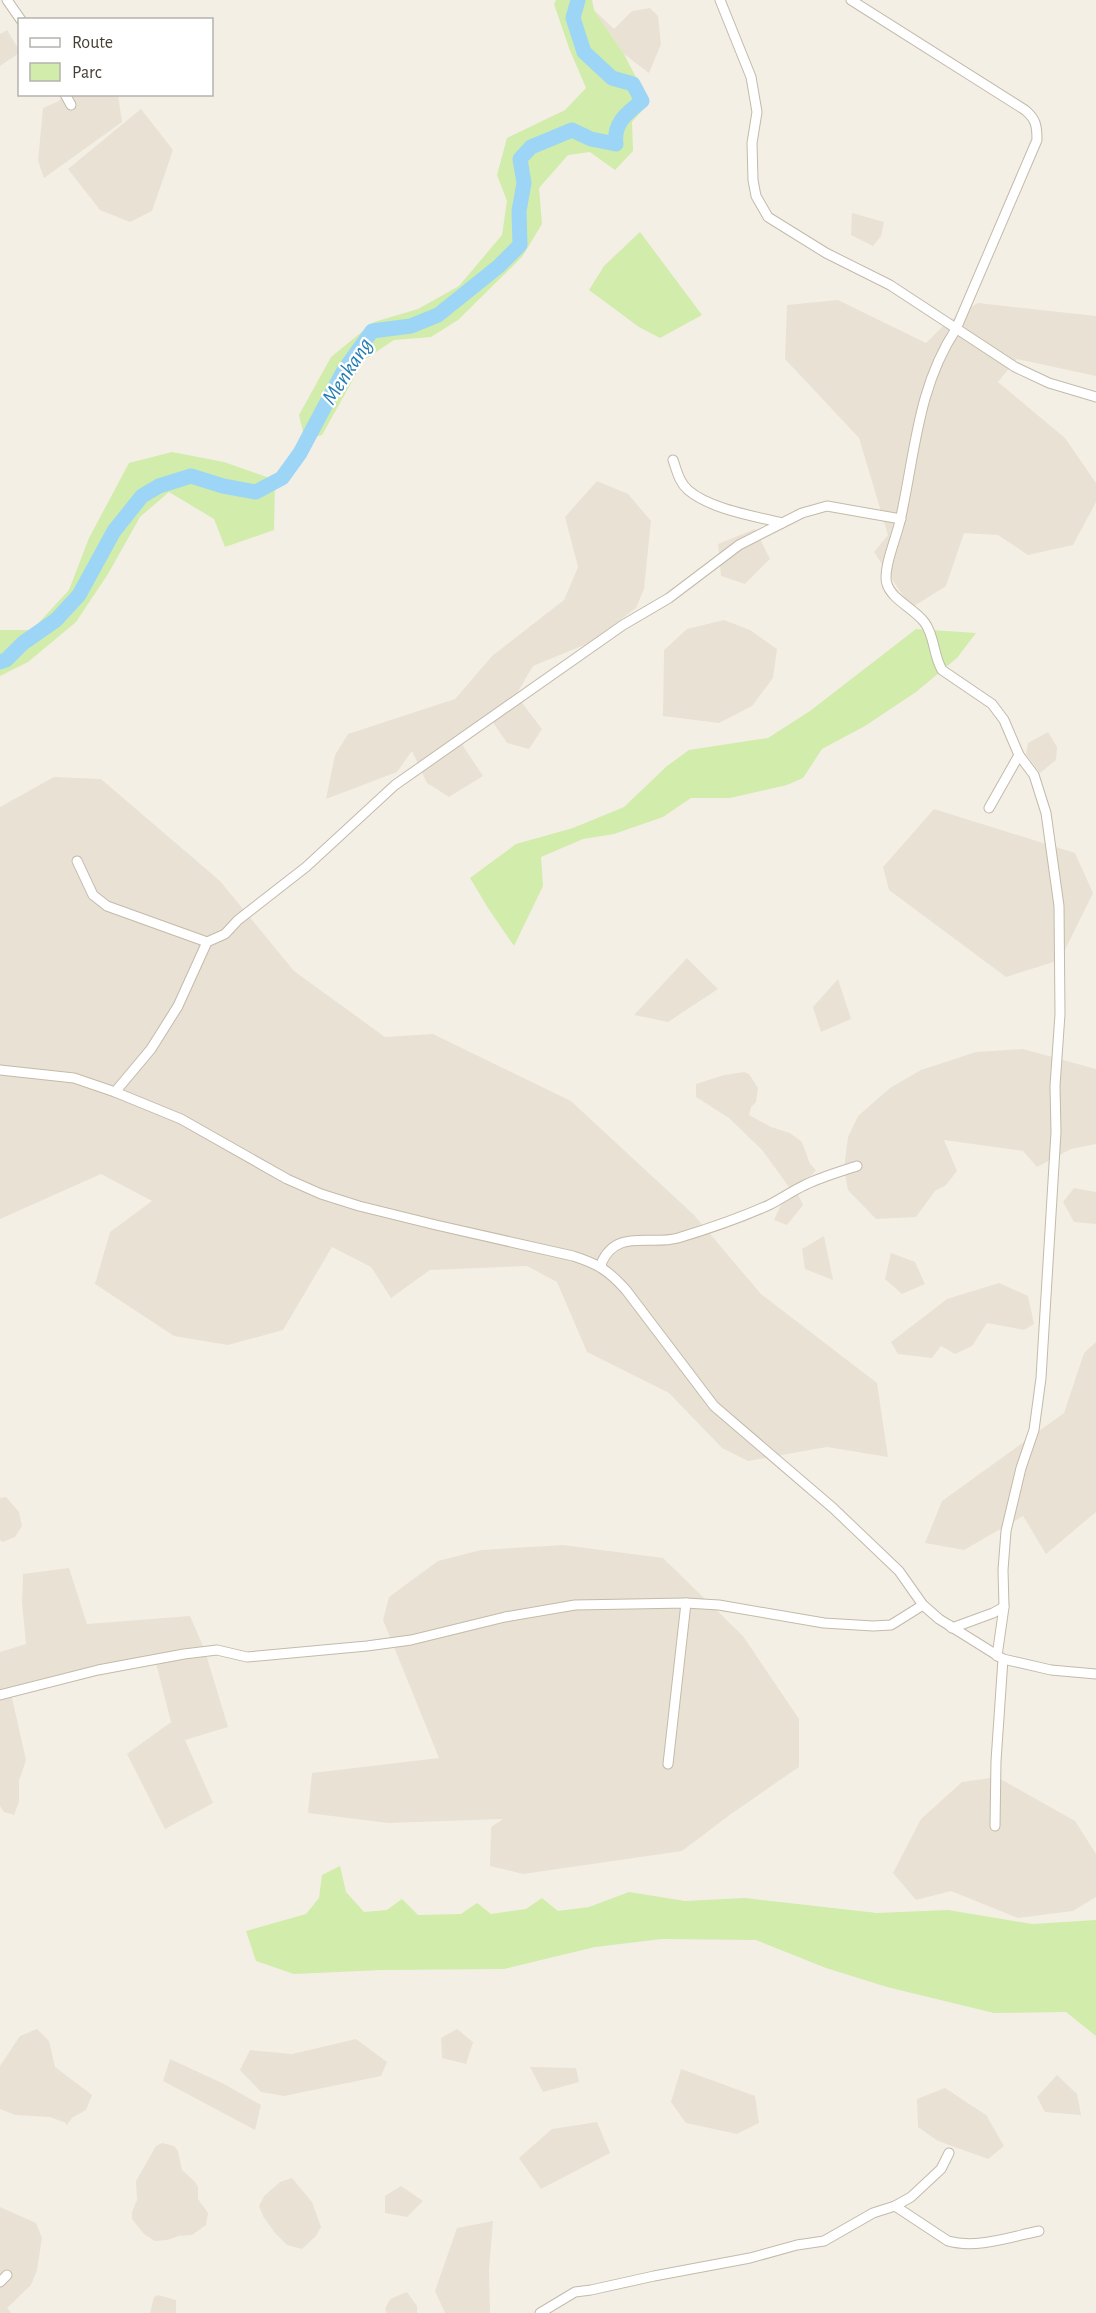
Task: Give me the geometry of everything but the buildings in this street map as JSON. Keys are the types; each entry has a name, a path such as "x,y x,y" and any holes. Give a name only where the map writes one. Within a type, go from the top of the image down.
{"street":[{"path":"0,6 7,0 20,18"},
{"path":"720,0 751,77 757,112 752,142 753,180 762,208 768,217 826,253 890,285 992,354 1037,378 1096,397"},
{"path":"851,0 1034,118 1037,140 956,329 940,354 926,391 917,421 901,519 886,574 887,585 925,622 933,636 938,663 942,670 992,704 1004,720 1019,756 1034,775 1040,791 1059,906 1060,1014 1050,1249 1039,1402 1034,1430 1021,1468 1006,1531 995,1826"},
{"path":"66,96 71,105"},
{"path":"673,460 680,480 688,490 714,504 782,523"},
{"path":"116,1092 151,1049 178,1006 207,942 225,934 238,920 298,874 395,785 623,625 669,598 739,545 802,513 827,506 901,519"},
{"path":"989,808 1019,756"},
{"path":"77,861 93,895 107,906 207,942"},
{"path":"0,1070 74,1078 116,1092 181,1119 287,1179 321,1194 381,1212 573,1256 602,1267 626,1290 714,1406 859,1532 899,1571 923,1605 939,1619 952,1628 1004,1607"},
{"path":"602,1267 604,1256 615,1245 634,1240 675,1239 769,1205 805,1185 857,1166"},
{"path":"0,1695 98,1670 205,1651 228,1651 247,1657 367,1646 411,1640 551,1608 575,1605 686,1603 729,1607 824,1623 873,1626 891,1625 923,1605"},
{"path":"668,1764 686,1603"},
{"path":"939,1619 1000,1657 1051,1670 1096,1674"},
{"path":"540,2313 575,2292 750,2258 797,2245 824,2241 873,2213 895,2206 927,2184 940,2169 949,2153"},
{"path":"895,2206 948,2241 957,2243 972,2244 1039,2231"}],"shaded area":[{"path":"650,8 658,16 661,44 649,73 624,54 594,10 614,29 632,11"},
{"path":"7,30 18,48 18,54 0,66 0,34"},
{"path":"62,96 118,96 122,122 44,178 38,161 43,108 59,101"},
{"path":"141,109 173,150 152,211 130,222 100,210 68,169"},
{"path":"852,213 884,222 881,236 873,246 851,235"},
{"path":"838,300 926,343 945,324 978,303 1096,316 1096,376 1017,359 998,382 1065,438 1096,483 1096,502 1073,545 1028,555 998,535 964,533 946,586 911,608 874,552 888,535 859,438 785,359 787,305"},
{"path":"597,481 628,494 651,521 644,589 636,608 589,643 533,666 516,695 542,729 529,749 507,743 488,715 468,728 463,746 483,776 449,797 427,783 412,751 397,772 326,799 335,755 348,734 455,699 492,656 564,600 578,567 565,517"},
{"path":"755,529 770,559 745,584 721,576 718,544"},
{"path":"724,620 750,630 777,649 773,678 752,706 719,723 663,716 664,650 687,629"},
{"path":"1048,732 1057,747 1056,760 1040,773 1026,754 1028,743"},
{"path":"54,777 101,779 220,881 294,971 385,1037 433,1034 571,1101 694,1215 761,1294 877,1383 888,1457 827,1447 748,1461 722,1448 669,1393 587,1352 557,1282 527,1266 430,1270 391,1298 371,1267 332,1247 283,1330 228,1345 174,1336 95,1284 110,1232 152,1201 101,1174 0,1219 0,807"},
{"path":"934,809 1075,853 1093,893 1060,960 1006,977 889,890 883,867"},
{"path":"687,958 718,989 668,1022 634,1015"},
{"path":"838,979 851,1019 821,1032 813,1007"},
{"path":"1023,1049 1096,1069 1096,1144 1071,1149 1037,1167 1023,1151 944,1140 957,1171 946,1185 935,1191 916,1217 876,1219 848,1190 844,1169 848,1137 858,1116 890,1088 921,1070 976,1052"},
{"path":"744,1072 749,1074 758,1088 756,1102 751,1107 749,1115 771,1127 790,1133 802,1142 810,1164 816,1170 797,1192 803,1205 787,1225 774,1220 789,1187 762,1150 729,1118 696,1097 696,1084 724,1075"},
{"path":"1074,1188 1096,1192 1096,1224 1074,1222 1063,1202"},
{"path":"824,1236 833,1280 805,1269 802,1249"},
{"path":"891,1253 915,1262 925,1284 902,1294 885,1279"},
{"path":"999,1283 1028,1296 1034,1324 1024,1330 987,1323 972,1346 955,1354 941,1346 932,1358 898,1354 891,1342 947,1299"},
{"path":"1096,1342 1096,1512 1046,1554 1023,1516 964,1550 925,1543 942,1501 1064,1413 1084,1353"},
{"path":"6,1497 19,1512 22,1526 15,1537 3,1542 0,1540 0,1498"},
{"path":"563,1545 663,1558 743,1636 799,1719 799,1767 682,1851 523,1874 490,1866 491,1827 503,1819 388,1823 308,1813 312,1773 439,1758 383,1620 389,1597 438,1561 481,1550"},
{"path":"69,1568 87,1624 190,1616 205,1651 228,1727 185,1740 213,1803 165,1829 127,1754 171,1722 154,1655 10,1689 26,1760 19,1781 19,1802 14,1815 4,1812 0,1806 0,1652 26,1644 22,1603 23,1574"},
{"path":"997,1777 1075,1821 1096,1854 1096,1897 1073,1911 1018,1918 951,1891 916,1900 893,1873 921,1819 962,1782"},
{"path":"37,2029 49,2041 55,2067 92,2095 86,2110 72,2118 66,2126 66,2123 50,2117 15,2115 0,2109 0,2066 20,2036"},
{"path":"457,2029 473,2042 466,2064 442,2058 441,2038"},
{"path":"356,2039 387,2062 381,2076 284,2096 261,2092 240,2070 250,2050 292,2054"},
{"path":"170,2059 224,2084 261,2105 255,2130 163,2081"},
{"path":"530,2067 576,2068 579,2082 543,2092"},
{"path":"681,2069 755,2096 759,2123 737,2134 686,2123 671,2102"},
{"path":"1057,2075 1077,2094 1081,2115 1045,2112 1037,2097"},
{"path":"945,2088 986,2115 1004,2146 988,2159 938,2141 918,2127 917,2099"},
{"path":"597,2122 610,2153 541,2189 519,2158 552,2129"},
{"path":"162,2143 174,2146 178,2151 182,2170 195,2182 198,2187 198,2199 208,2213 206,2225 192,2235 155,2241 144,2234 132,2219 132,2212 137,2200 136,2181 156,2146"},
{"path":"292,2178 312,2202 321,2227 316,2236 302,2249 287,2245 275,2233 259,2206 264,2196 280,2182"},
{"path":"401,2186 423,2201 407,2217 385,2213 385,2196"},
{"path":"0,2207 36,2223 42,2238 37,2270 31,2285 7,2308 11,2313 0,2313"},
{"path":"493,2221 489,2270 490,2313 445,2313 435,2291 457,2228"},
{"path":"407,2292 417,2306 417,2313 387,2313 385,2309 390,2299"},
{"path":"158,2295 176,2300 176,2313 150,2313 154,2297"}],"green space":[{"path":"556,0 592,0 594,10 624,54 649,103 632,122 633,151 615,170 590,152 568,155 539,188 542,224 522,257 458,320 431,337 394,340 364,360 322,435 305,440 299,415 331,357 374,322 418,309 459,286 502,235 507,201 497,175 507,138 565,110 586,88 554,4"},
{"path":"640,232 702,315 660,338 639,327 589,290 604,266"},
{"path":"172,452 224,462 275,480 274,530 225,547 214,519 169,492 140,517 108,574 76,622 28,662 0,676 0,630 32,630 69,590 89,538 129,463"},
{"path":"916,629 976,633 957,658 916,692 865,726 822,749 803,778 787,785 730,798 691,798 663,817 614,834 583,839 541,857 543,886 514,946 470,878 516,844 573,828 624,807 667,766 689,750 768,738 810,711"},
{"path":"340,1866 346,1892 364,1912 387,1910 402,1899 418,1915 461,1914 477,1903 491,1914 526,1909 542,1898 558,1911 589,1907 629,1892 685,1901 745,1898 877,1913 948,1910 1032,1924 1096,1920 1096,2036 1066,2012 994,2013 887,1987 826,1968 756,1940 662,1939 595,1947 504,1969 381,1970 294,1974 256,1961 246,1931 306,1914 319,1898 322,1875"}],"waterway":[{"name":"Menkang","path":"0,662 6,660 23,643 56,620 79,595 114,531 142,496 159,486 191,476 223,486 256,492 282,478 300,453 344,370 372,331 411,326 438,315 499,266 520,245 519,211 524,183 520,159 531,147 572,130 591,139 616,144 617,130 622,119 642,101 633,84 612,78 584,52 573,18 578,0"}]}
